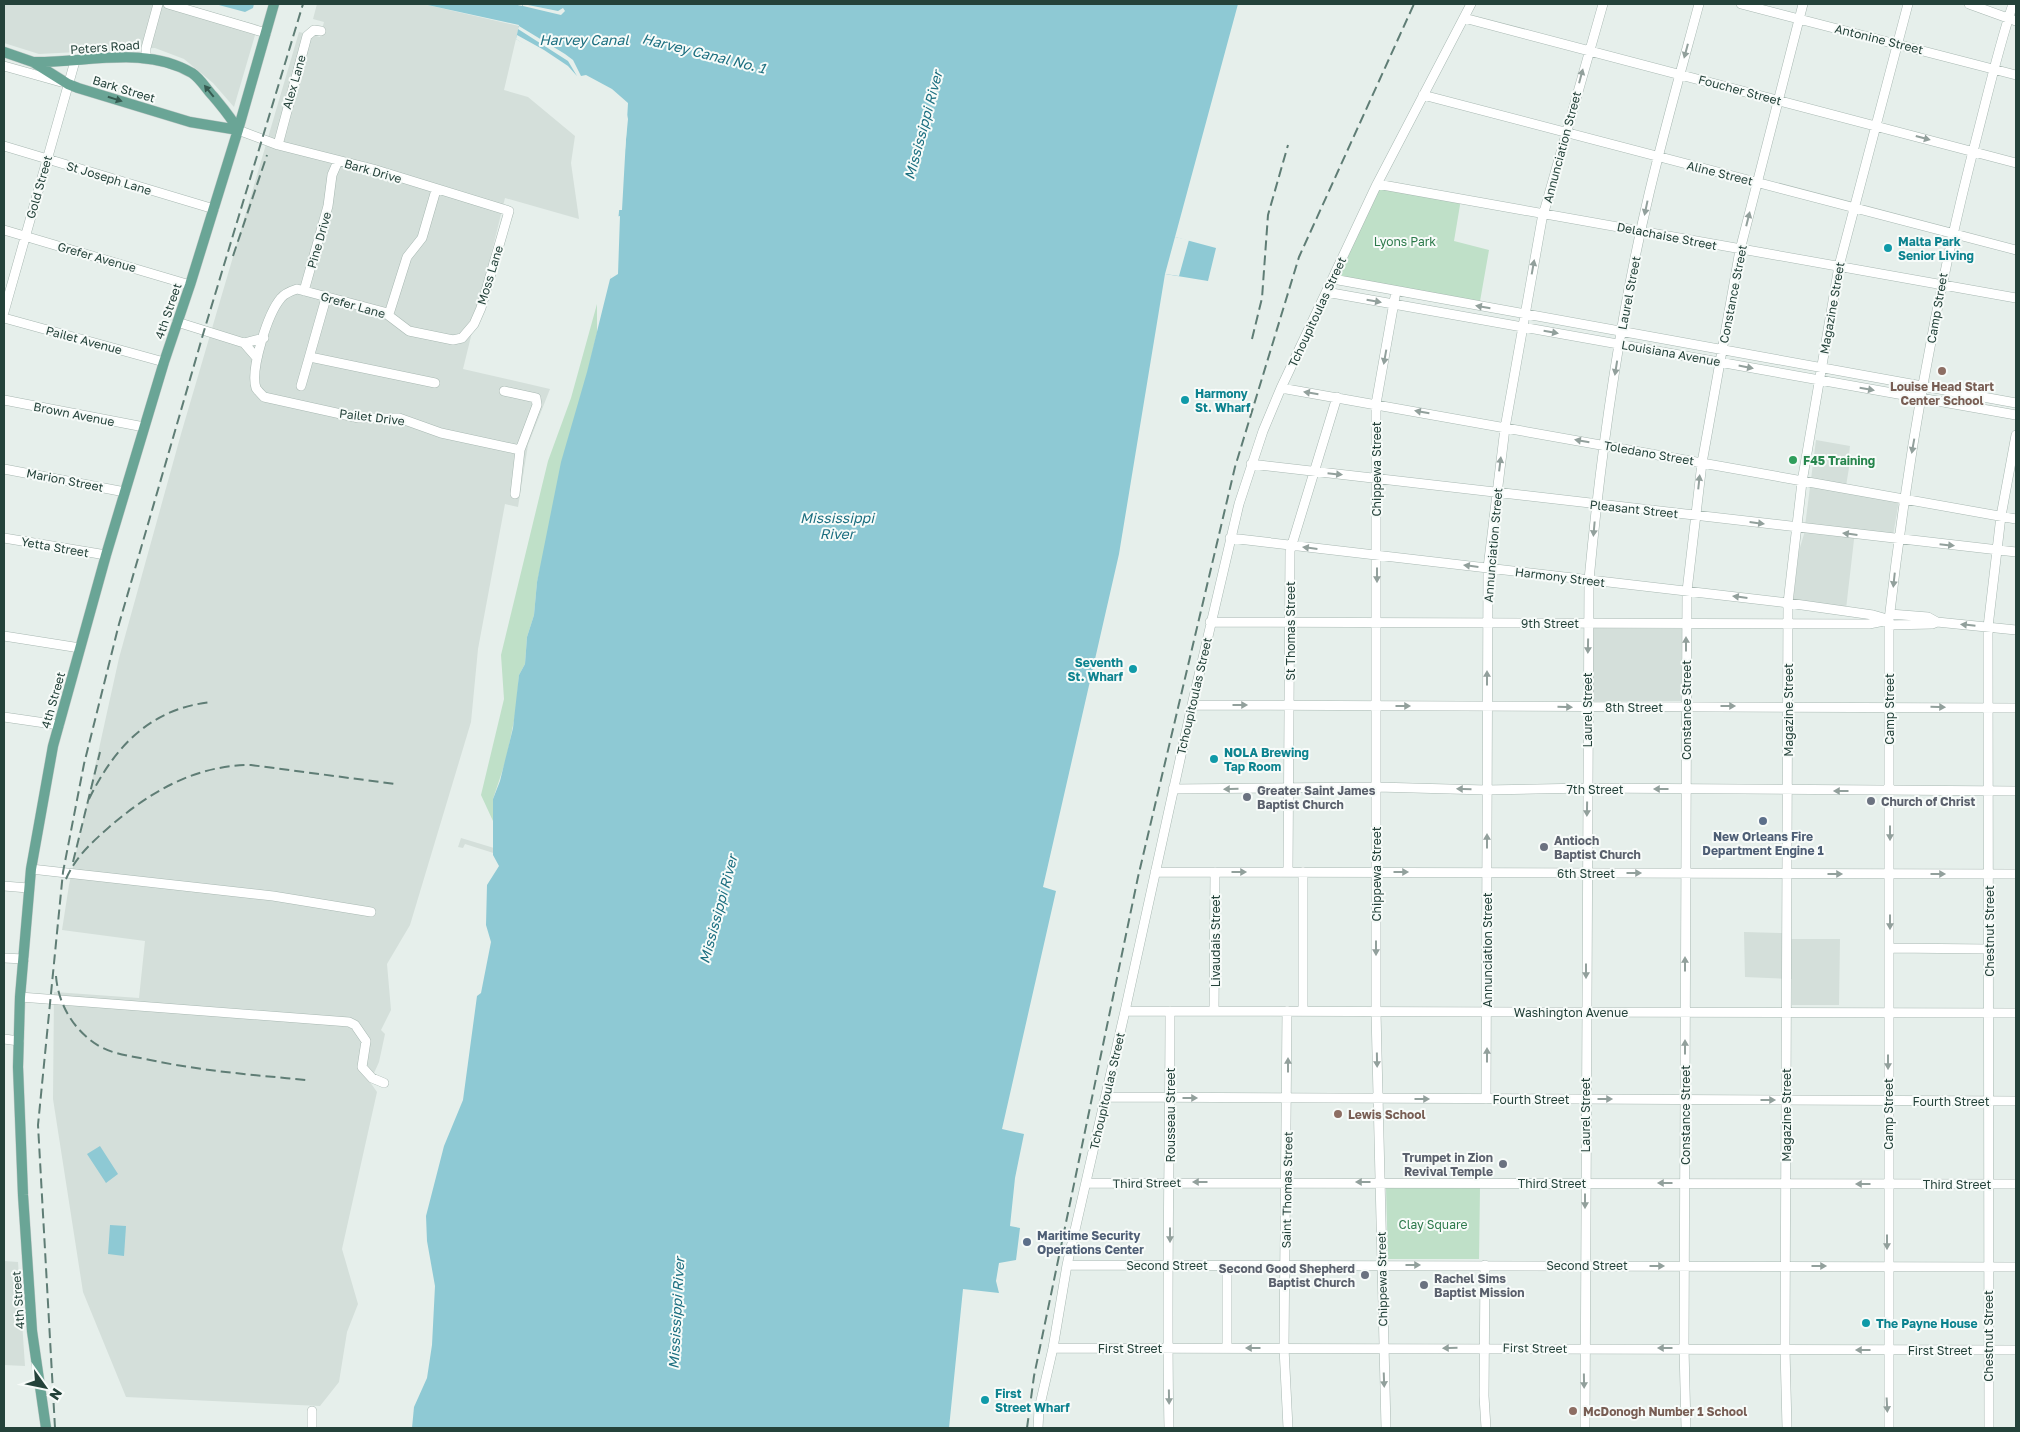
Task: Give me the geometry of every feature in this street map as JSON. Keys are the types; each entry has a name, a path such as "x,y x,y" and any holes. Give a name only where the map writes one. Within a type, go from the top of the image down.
{"main road":[{"name":"4th Street","path":"46,1428 32,1331 23,1195 18,1066 20,997 31,869 59,725 106,555 164,362 214,209 274,4"},
{"name":"Peters Road","path":"4,52 33,62 68,84"},
{"name":"Peters Road","path":"33,62 146,57 160,60 192,73 232,117 238,130"},
{"name":"Bark Street","path":"68,84 190,122 238,130"}],"street":[{"path":"146,57 146,48 158,4"},
{"path":"168,4 266,33"},
{"name":"Tchoupitoulas Street","path":"1038,1428 1039,1409 1053,1348 1067,1265 1126,1011 1210,622 1230,538 1252,464 1281,388 1332,279 1378,184 1471,4"},
{"name":"Annunciation Street","path":"1486,1099 1488,568 1505,428 1544,213 1588,51 1603,4"},
{"name":"Laurel Street","path":"1585,1428 1584,1266 1589,580 1603,445 1621,333 1641,230 1658,157 1699,4"},
{"name":"Antonine Street","path":"1741,4 2016,75"},
{"name":"Constance Street","path":"1686,1428 1684,1183 1687,591 1702,463 1740,250 1803,4"},
{"name":"Magazine Street","path":"1787,1428 1785,1184 1788,603 1795,527 1839,266 1908,4"},
{"path":"1969,4 2012,20"},
{"name":"Camp Street","path":"1889,1428 1887,1267 1890,948 1889,620 1904,500 1940,284 1951,234 1994,69 2012,20 2013,4"},
{"name":"Foucher Street","path":"1464,18 2016,162"},
{"name":"Alex Lane","path":"278,145 307,36 314,30 321,31"},
{"name":"Gold Street","path":"4,312 75,61"},
{"name":"Bark Street","path":"4,66 68,84"},
{"name":"Aline Street","path":"1423,95 2016,250"},
{"name":"Bark Drive","path":"238,130 278,145 509,211"},
{"name":"St Joseph Lane","path":"4,146 214,209"},
{"name":"Pine Drive","path":"304,291 328,206 332,175 338,161"},
{"name":"Delachaise Street","path":"1378,184 2016,298"},
{"path":"388,314 407,257 422,238 436,190"},
{"name":"Moss Lane","path":"465,335 474,324 481,308 509,211"},
{"name":"Grefer Avenue","path":"4,230 190,285"},
{"name":"Louisiana Avenue","path":"1332,279 1621,333 2016,403"},
{"name":"Grefer Lane","path":"257,358 274,309 281,298 289,291 297,289 388,314 409,331 453,340 465,335"},
{"name":"Chippewa Street","path":"1386,1428 1376,1012 1378,705 1376,404 1396,291"},
{"name":"Louisiana Avenue","path":"1326,292 2016,415"},
{"path":"301,386 326,298"},
{"name":"Pailet Avenue","path":"4,318 164,362"},
{"path":"177,322 244,343 264,338"},
{"path":"244,343 257,358"},
{"path":"310,356 435,382"},
{"name":"Pailet Drive","path":"257,358 255,377 257,390 264,397 359,418 399,418 441,433 520,450"},
{"path":"1770,372 1772,360"},
{"name":"Toledano Street","path":"1281,388 2016,519"},
{"path":"504,391 536,398 537,405 520,450 514,494"},
{"name":"St Thomas Street","path":"1288,872 1291,546 1338,397"},
{"name":"Brown Avenue","path":"4,400 144,427"},
{"name":"Chestnut Street","path":"1989,1428 1988,627 2001,516 2016,435"},
{"name":"Pleasant Street","path":"1252,464 1898,540 2016,552"},
{"name":"Marion Street","path":"4,469 125,492"},
{"name":"Yetta Street","path":"4,538 106,555"},
{"name":"Harmony Street","path":"1230,538 1788,603 1873,615 1889,620 1932,624 1936,622 2016,630"},
{"name":"9th Street","path":"1210,622 1869,624 1889,620"},
{"path":"4,636 80,648"},
{"name":"8th Street","path":"1192,705 1889,706 2016,708"},
{"path":"4,717 59,725"},
{"name":"7th Street","path":"1173,789 1377,787 1486,790 1587,788 1787,791 2016,791"},
{"path":"31,869 273,896 371,912"},
{"name":"6th Street","path":"1155,872 2016,874"},
{"name":"Livaudais Street","path":"1214,1011 1216,872"},
{"path":"1303,872 1303,1011"},
{"path":"4,886 28,888"},
{"path":"1890,948 1989,948"},
{"path":"4,958 24,959"},
{"path":"20,997 349,1022 356,1025 366,1041 362,1067 372,1078 384,1083"},
{"name":"Washington Avenue","path":"1126,1011 2016,1013"},
{"name":"Rousseau Street","path":"1169,1428 1170,1011"},
{"name":"Saint Thomas Street","path":"1287,1011 1288,1098 1284,1348 1288,1428"},
{"path":"4,1039 19,1040"},
{"name":"Fourth Street","path":"1106,1097 2016,1101"},
{"name":"Third Street","path":"1087,1184 1170,1182 2016,1184"},
{"name":"Second Street","path":"1067,1265 1170,1264 1227,1266 1382,1264 2016,1267"},
{"path":"1485,1265 1484,1348 1486,1428"},
{"path":"1227,1266 1227,1348"},
{"name":"First Street","path":"1053,1348 2016,1350"},
{"path":"312,1411 312,1428"}],"shaded area":[{"path":"4,4 182,4 258,25 234,107 213,83 184,59 155,48 39,54 4,43"},
{"path":"317,4 423,4 519,26 504,90 528,97 575,136 571,163 579,219 505,198 463,369 550,389 528,445 518,507 505,504 478,649 471,722 410,925 387,964 391,1010 381,1030 385,1034 379,1062 370,1082 377,1092 342,1249 358,1304 347,1332 339,1382 320,1406 126,1397 83,1292 53,1099 54,992 139,998 145,941 62,930 69,885 119,658 181,434 299,32 320,37 324,22 313,19"},
{"path":"1816,440 1850,446 1849,455 1851,456 1845,492 1899,500 1893,536 1855,531 1846,609 1793,602"},
{"path":"1593,628 1682,629 1681,701 1592,702"},
{"path":"461,838 504,851 512,859 465,844 463,848 458,847"},
{"path":"1744,932 1782,933 1782,939 1840,939 1839,1005 1792,1005 1792,979 1745,977"},
{"path":"4,1261 18,1262 25,1366 4,1365"}],"green space":[{"name":"Lyons Park","path":"1377,184 1461,199 1454,241 1489,250 1479,307 1333,279"},
{"path":"597,304 597,333 537,582 534,615 527,637 525,664 519,675 516,711 506,760 493,799 493,821 481,795 504,699 501,655 548,461 571,398"},
{"name":"Clay Square","path":"1386,1188 1480,1188 1479,1259 1388,1259"}],"water":[{"path":"215,4 254,4 253,8 245,12"},
{"name":"Mississippi River","path":"423,4 513,4 522,6 523,4 1238,4 1175,237 1216,248 1208,281 1165,274 1119,554 1043,887 1056,891 1002,1129 1024,1134 1015,1178 1010,1226 1020,1228 1016,1260 999,1263 996,1281 999,1293 963,1289 949,1428 412,1428 414,1407 427,1378 432,1345 435,1286 427,1241 426,1216 444,1146 463,1100 477,996 481,993 491,942 486,925 487,885 499,866 493,855 493,799 500,781 513,728 519,675 525,664 527,637 534,615 537,582 561,462 587,372 614,263 628,119 624,102 581,76 574,77 565,69 516,39 519,25"},
{"path":"100,1146 118,1174 106,1183 87,1154"},
{"path":"110,1225 126,1226 124,1256 108,1254"}],"pier":[{"path":"523,4 558,11 563,8 565,11 561,15 523,6"},
{"path":"519,26 573,60 581,76 586,75 612,89 628,103 622,210 616,210 618,162 625,119 622,103 581,78 574,80 516,39 517,35 544,50 568,66 577,76 568,61 518,29"},
{"path":"620,216 618,274 610,279 615,217"},
{"path":"1175,237 1189,240 1179,276 1165,274"}],"railway":[{"path":"55,1428 38,1125 63,872 84,764 119,624 204,331 303,4"},
{"path":"1027,1428 1034,1376 1138,877 1235,467 1299,257 1414,4"},
{"path":"1252,339 1262,298 1268,215 1288,145"},
{"path":"233,256 267,155"},
{"path":"89,799 111,762 137,733 153,721 171,712 212,702"},
{"path":"73,862 100,752"},
{"path":"66,879 74,864 84,852 123,816 156,793 173,784 210,770 230,766 251,765 395,784"},
{"path":"56,976 60,997 75,1025 90,1040 105,1049 124,1055 189,1067 306,1080"}],"place":[{"name":"Malta Park Senior Living","path":"1888,248"},
{"name":"Louise Head Start Center School","path":"1942,371"},
{"name":"Harmony St. Wharf","path":"1185,400"},
{"name":"F45 Training","path":"1793,460"},
{"name":"Seventh St. Wharf","path":"1133,669"},
{"name":"NOLA Brewing Tap Room","path":"1214,759"},
{"name":"Greater Saint James Baptist Church","path":"1247,797"},
{"name":"Church of Christ","path":"1871,801"},
{"name":"New Orleans Fire Department Engine 1","path":"1763,821"},
{"name":"Antioch Baptist Church","path":"1544,847"},
{"name":"Lewis School","path":"1338,1114"},
{"name":"Trumpet in Zion Revival Temple","path":"1503,1164"},
{"name":"Maritime Security Operations Center","path":"1027,1242"},
{"name":"Second Good Shepherd Baptist Church","path":"1365,1275"},
{"name":"Rachel Sims Baptist Mission","path":"1424,1285"},
{"name":"The Payne House","path":"1866,1323"},
{"name":"First Street Wharf","path":"985,1400"},
{"name":"McDonogh Number 1 School","path":"1573,1411"}],"water label":[{"name":"Harvey Canal","path":"584,39"},
{"name":"Harvey Canal No. 1","path":"704,53"}]}
